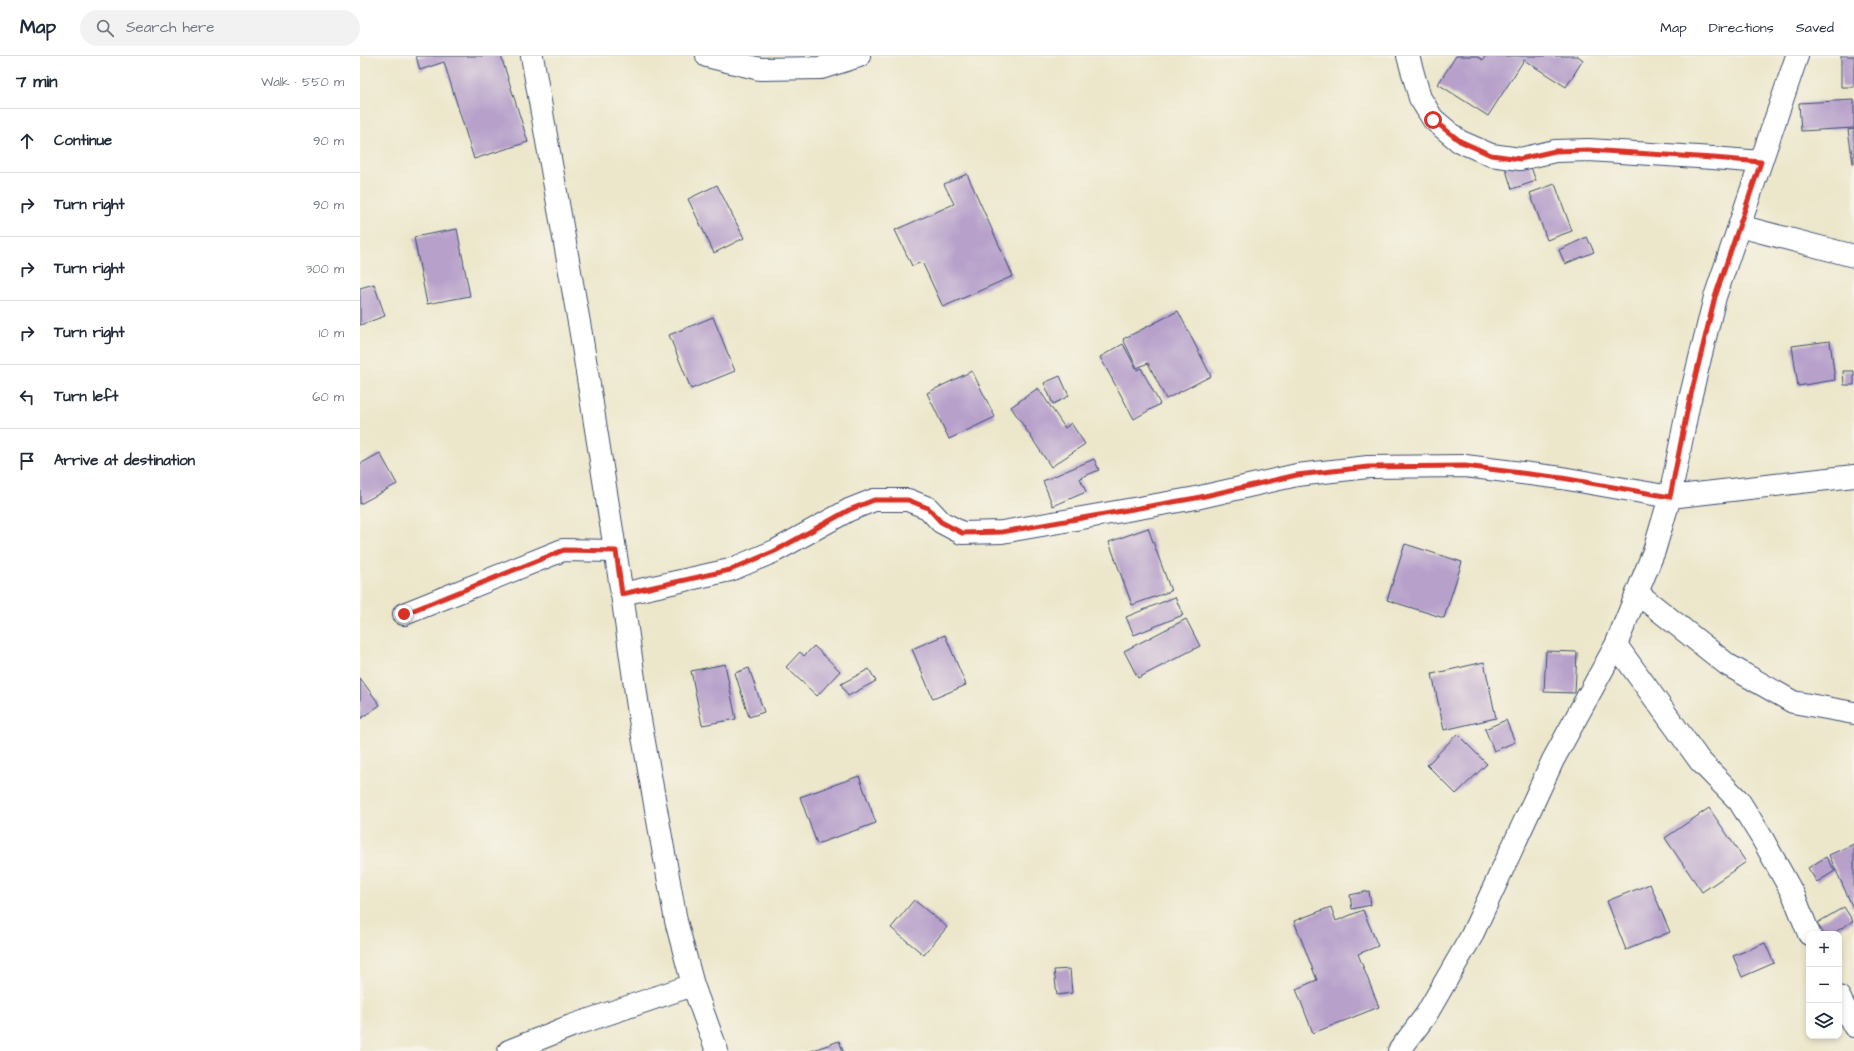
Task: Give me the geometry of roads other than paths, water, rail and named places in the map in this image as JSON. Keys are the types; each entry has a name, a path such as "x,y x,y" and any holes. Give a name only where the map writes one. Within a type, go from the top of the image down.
{"street":[{"path":"532,56 581,334 616,551 639,714 675,913 693,985 717,1051"},
{"path":"707,56 760,69 821,68 858,56"},
{"path":"1408,56 1420,98 1433,120 1460,141 1491,155 1520,159 1555,151 1588,150 1761,162"},
{"path":"1400,1051 1426,1015 1471,937 1553,760 1616,645 1654,552 1670,497 1688,407 1715,297 1798,56"},
{"path":"1739,226 1854,256"},
{"path":"622,594 730,570 775,551 849,510 874,500 908,500 928,508 941,522 962,533 1002,532 1196,498 1297,475 1368,467 1465,466 1562,478 1670,497 1854,476"},
{"path":"404,614 564,550 616,551"},
{"path":"1637,593 1728,665 1793,702 1854,713"},
{"path":"1616,645 1700,761 1739,801 1762,838 1794,896 1808,931"},
{"path":"509,1051 571,1026 693,985"},
{"path":"1842,1003 1854,1026"}]}
